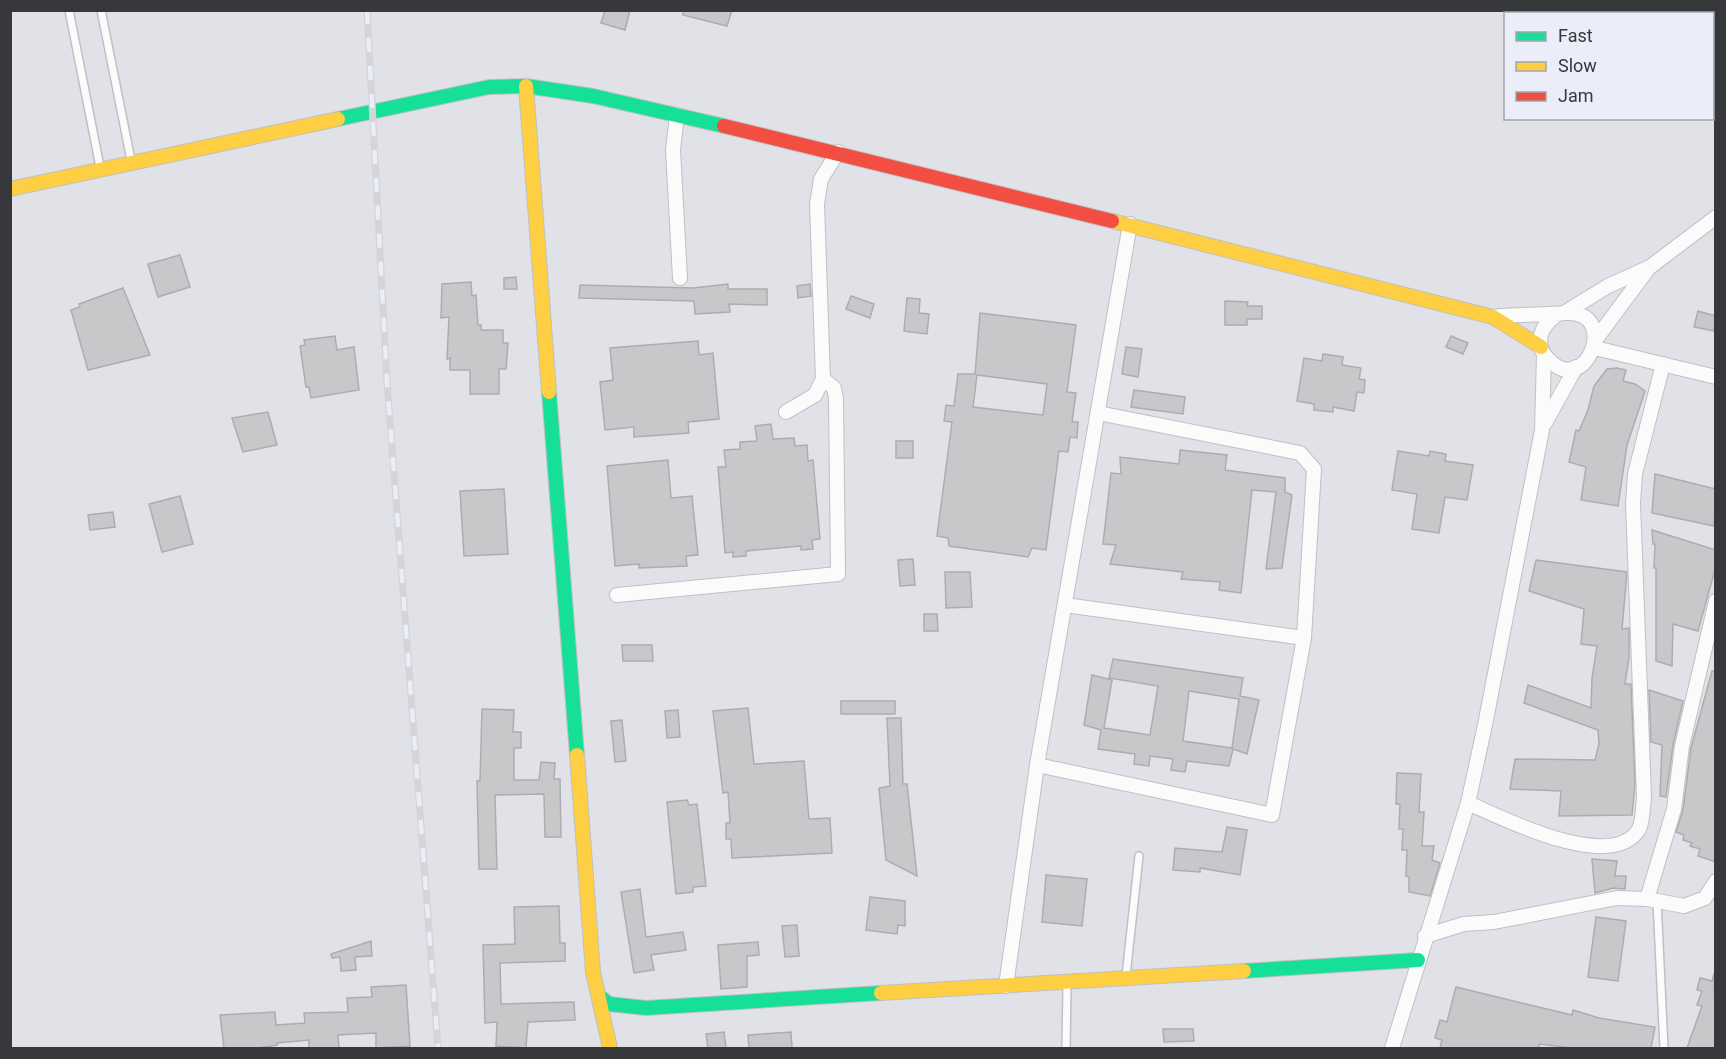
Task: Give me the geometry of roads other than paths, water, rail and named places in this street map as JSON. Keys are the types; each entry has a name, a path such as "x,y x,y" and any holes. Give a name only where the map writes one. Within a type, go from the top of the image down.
{"street":[{"path":"10,189 489,87 526,86 593,96 838,152 1493,317 1529,314 1583,317 1594,331 1595,344"},
{"path":"526,86 593,972 610,1048"},
{"path":"677,115 673,150 680,278"},
{"path":"786,412 815,395 823,379 817,204 820,179 838,152"},
{"path":"1392,1048 1468,803 1542,430 1542,330 1559,315 1608,286 1650,267 1716,218"},
{"path":"1006,986 1037,765 1130,224"},
{"path":"1542,430 1576,367 1591,356 1595,344 1650,267"},
{"path":"1493,317 1542,351 1557,366 1576,367"},
{"path":"1595,344 1716,377"},
{"path":"1468,803 1545,836 1577,845 1609,847 1632,836 1640,828 1644,797 1633,503 1635,474 1663,364"},
{"path":"617,595 838,574 836,399 834,388 823,379"},
{"path":"1037,765 1272,815 1304,638 1314,469 1300,453 1098,413"},
{"path":"1652,900 1674,808 1682,746 1716,601"},
{"path":"1065,606 1304,638"},
{"path":"1425,936 1464,924 1494,922 1617,898 1652,900 1684,906 1705,898 1716,880"},
{"path":"599,996 609,1004 646,1008 1418,960"}],"lane":[{"path":"69,10 100,170"},
{"path":"101,10 132,163"},
{"path":"1126,978 1139,856"},
{"path":"1652,900 1664,1048"},
{"path":"1066,982 1066,1048"}],"railway":[{"path":"367,10 387,382 438,1048"}]}
